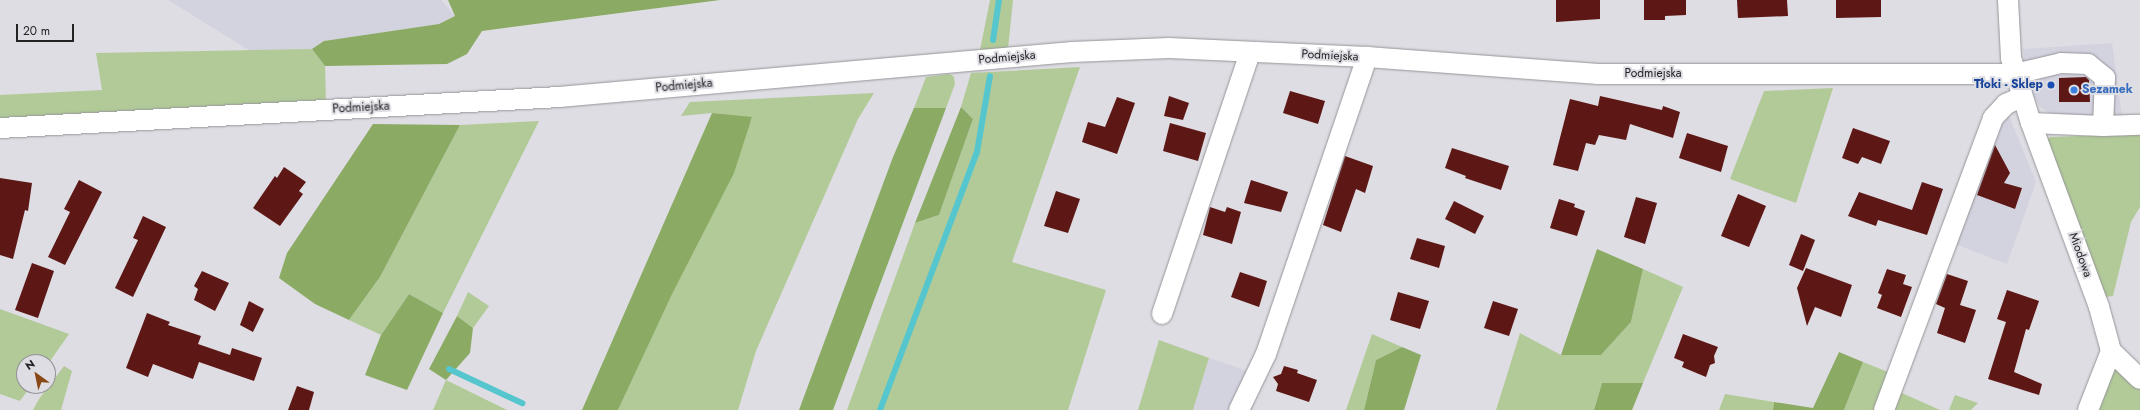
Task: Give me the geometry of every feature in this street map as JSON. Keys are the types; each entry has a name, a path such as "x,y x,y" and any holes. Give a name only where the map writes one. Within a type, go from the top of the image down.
{"street":[{"name":"Miodowa","path":"2008,0 2011,58 2015,74 2030,123 2099,307 2111,351"},
{"name":"Podmiejska","path":"0,128 558,97 1072,52 1169,48 1367,58 1598,74 2015,74 2061,63 2088,64 2105,78 2103,126"},
{"path":"1162,314 1250,52"},
{"path":"1239,410 1266,354 1367,58"},
{"path":"1884,410 1993,118 2006,104 2022,97"},
{"path":"2030,123 2103,126 2140,125"},
{"path":"2088,410 2111,351 2140,379"}],"shaded area":[{"path":"168,0 441,0 455,16 439,24 324,41 312,49 252,52"},
{"path":"2112,43 2122,116 2056,117 2040,107 2026,82 2023,49"},
{"path":"2007,111 2036,182 2007,264 1950,242 1995,120"},
{"path":"1209,358 1263,376 1252,410 1193,410"}],"green space":[{"path":"448,0 720,0 482,31 467,54 447,64 325,66 312,49 324,41 439,24 455,16"},
{"path":"990,0 1013,0 1008,49 980,50"},
{"path":"312,49 325,66 326,103 0,122 0,95 102,90 96,53"},
{"path":"1080,67 1012,262 1106,290 1068,410 847,410 915,223 939,215 973,119 961,107 971,73"},
{"path":"950,74 954,77 955,84 946,108 914,108 926,77"},
{"path":"1833,88 1796,203 1730,179 1764,91"},
{"path":"874,93 858,119 756,351 738,410 618,410 752,118 712,113 681,116 690,102"},
{"path":"961,107 973,119 939,215 915,223"},
{"path":"914,108 946,108 833,410 799,410 893,157"},
{"path":"712,113 752,117 734,173 672,294 618,410 582,410"},
{"path":"539,121 443,313 409,294 381,335 349,320 380,277 460,125"},
{"path":"373,124 460,125 380,277 349,320 315,304 279,278 287,253"},
{"path":"2140,134 2140,207 2131,222 2113,296 2105,297 2043,142 2050,137"},
{"path":"1597,249 1643,269 1631,322 1601,355 1561,355"},
{"path":"1643,269 1683,287 1643,383 1602,383 1594,410 1496,410 1520,333 1561,355 1601,355 1631,322"},
{"path":"468,292 489,306 473,328 457,316"},
{"path":"409,294 443,313 407,390 365,375 381,335"},
{"path":"0,309 69,334 55,354 16,354 16,394 25,394 20,401 0,394"},
{"path":"457,316 473,328 470,353 446,380 429,369"},
{"path":"1372,334 1402,347 1376,360 1364,410 1346,410"},
{"path":"1159,340 1209,358 1193,410 1138,410"},
{"path":"1402,347 1421,355 1404,410 1364,410 1376,360"},
{"path":"1839,352 1863,362 1844,410 1773,410 1774,402 1813,408"},
{"path":"1863,362 1888,372 1875,410 1844,410"},
{"path":"64,366 72,371 61,410 33,410 43,394 56,394 56,377"},
{"path":"2119,370 2140,388 2140,410 2097,410 2113,371"},
{"path":"446,380 507,410 433,410"},
{"path":"1602,383 1643,383 1632,410 1594,410"},
{"path":"1895,390 1940,410 1888,410"},
{"path":"1725,394 1774,402 1773,410 1719,410"},
{"path":"1955,395 1978,403 1971,410 1949,410"}],"building":[{"path":"1556,0 1600,0 1600,19 1556,22"},
{"path":"1644,0 1686,0 1686,15 1665,16 1665,20 1644,20"},
{"path":"1737,0 1787,0 1788,16 1738,18"},
{"path":"1836,0 1881,0 1881,17 1836,18"},
{"name":"Sezamek","path":"2086,77 2089,80 2090,102 2059,102 2059,78"},
{"path":"1290,91 1325,101 1318,124 1283,113"},
{"path":"1169,96 1189,103 1183,120 1164,116"},
{"path":"1600,96 1662,110 1663,106 1680,112 1673,138 1630,124 1626,140 1599,135 1595,145 1586,143 1578,171 1553,165 1570,99 1598,106"},
{"path":"1117,97 1135,103 1117,154 1082,142 1088,122 1105,127"},
{"path":"1170,123 1206,133 1198,161 1163,151"},
{"path":"1853,128 1890,141 1881,164 1862,157 1858,164 1842,158"},
{"path":"1687,133 1728,146 1721,172 1679,158"},
{"path":"1995,145 2010,173 2004,183 2022,188 2015,209 1977,195"},
{"path":"1452,148 1509,166 1501,190 1465,178 1466,176 1445,168"},
{"path":"1345,156 1373,166 1365,193 1356,189 1341,232 1323,225"},
{"path":"284,167 306,182 299,191 303,194 280,226 253,208 275,176 277,178"},
{"path":"0,178 32,183 28,211 25,210 13,259 0,255"},
{"path":"79,180 102,192 65,265 48,257 70,212 64,209"},
{"path":"1251,180 1288,192 1281,212 1244,203"},
{"path":"1922,182 1943,189 1927,235 1878,220 1876,226 1848,216 1859,192 1912,210"},
{"path":"1056,191 1080,199 1068,233 1044,226"},
{"path":"1738,194 1766,206 1749,247 1721,236"},
{"path":"1636,197 1657,203 1645,244 1624,237"},
{"path":"1559,199 1575,204 1574,207 1585,211 1577,236 1550,228"},
{"path":"1454,201 1484,216 1475,234 1445,219"},
{"path":"1210,207 1225,212 1227,207 1241,212 1232,244 1203,235"},
{"path":"143,216 166,227 133,297 115,288 138,240 133,238"},
{"path":"1801,234 1815,240 1803,271 1789,265"},
{"path":"1417,238 1445,246 1439,268 1410,259"},
{"path":"32,263 54,271 38,318 15,310"},
{"path":"1806,268 1852,285 1841,317 1815,307 1807,326 1797,288"},
{"path":"1887,269 1906,275 1903,284 1912,287 1901,317 1877,308 1882,295 1878,293"},
{"path":"202,271 229,283 215,311 194,300 198,289 194,286"},
{"path":"1240,272 1267,281 1259,307 1231,297"},
{"path":"1947,274 1968,281 1960,305 1976,310 1965,343 1937,333 1945,308 1936,304"},
{"path":"2007,290 2039,301 2029,330 2026,329 2014,372 2042,384 2039,395 1988,379 2006,322 1997,319"},
{"path":"1398,292 1429,301 1420,329 1390,320"},
{"path":"249,301 264,309 253,332 240,325"},
{"path":"1493,301 1518,309 1509,336 1484,328"},
{"path":"147,313 170,322 168,325 201,336 198,344 230,355 232,348 262,358 254,381 199,362 193,379 153,364 148,377 126,368"},
{"path":"1683,334 1718,347 1714,356 1715,363 1710,365 1706,377 1682,367 1684,362 1674,358"},
{"path":"1284,366 1298,370 1297,373 1317,380 1309,402 1276,391 1278,384 1273,377 1281,374"},
{"path":"297,386 314,392 309,410 288,410"}],"waterway":[{"path":"993,40 999,0"},
{"path":"880,410 977,152 990,76"},
{"path":"449,369 522,403"}],"place":[{"name":"Tłoki - Sklep","path":"2051,85"},
{"name":"Sezamek","path":"2074,90"}]}
